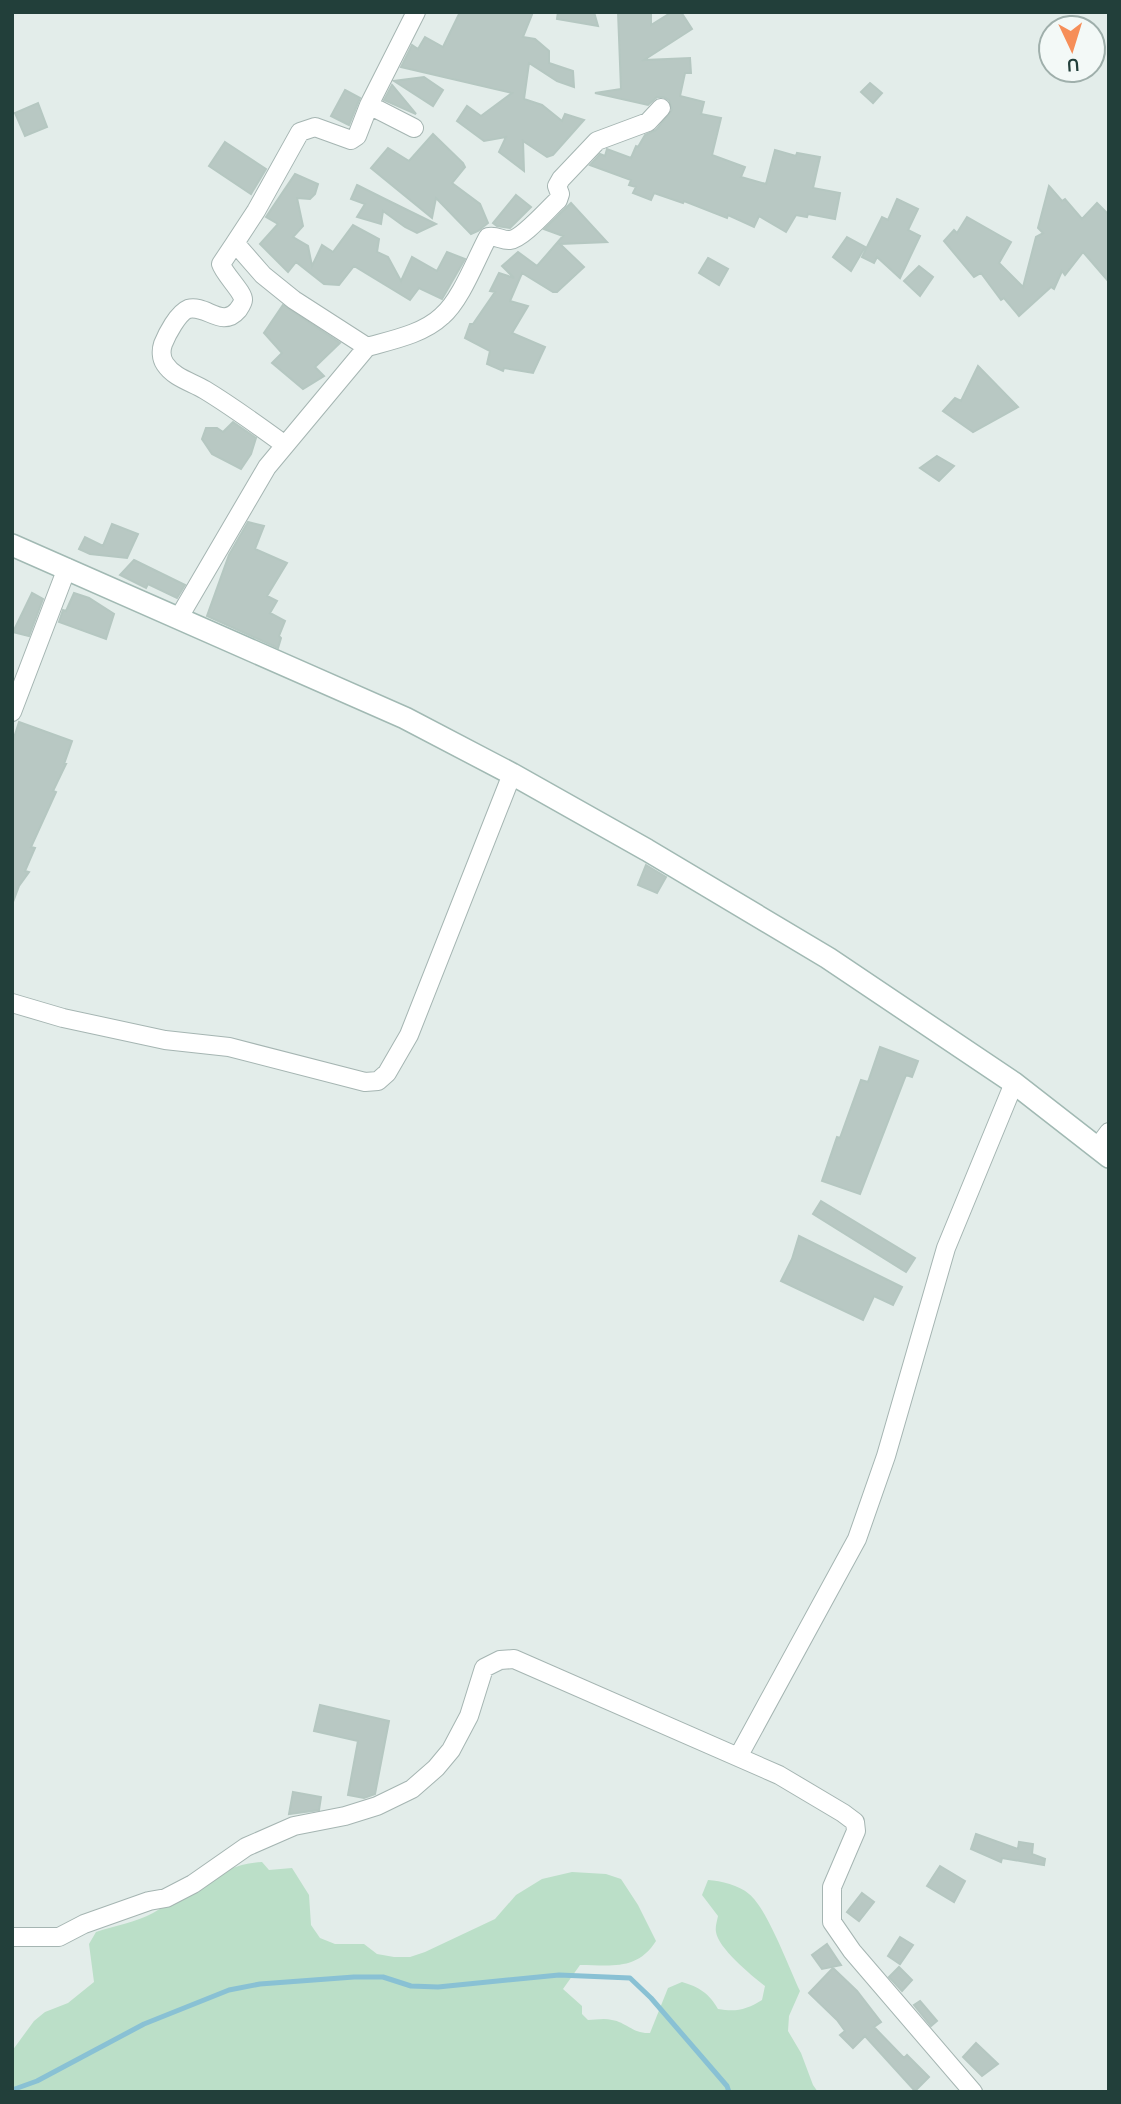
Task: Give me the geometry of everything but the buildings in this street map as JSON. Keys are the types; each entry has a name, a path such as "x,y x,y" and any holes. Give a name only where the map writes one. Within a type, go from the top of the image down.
{"street":[{"path":"285,445 202,389 177,376 161,356 163,345 179,316 185,311 191,309 227,318 241,306 242,295 232,284 221,264 256,211 296,135 315,127 353,139 357,136 369,105 416,12"},
{"path":"369,105 414,128"},
{"path":"178,619 267,467 367,347 420,329 443,316 461,290 488,237 511,240 521,235 558,200 561,178 597,141 648,122 661,108"},
{"path":"235,243 263,275 294,300 367,347"},
{"path":"12,545 405,718 512,774 647,850 828,958 1105,1145"},
{"path":"12,712 67,568"},
{"path":"12,1003 76,1021 165,1040 229,1047 365,1082 379,1081 387,1073 409,1035 512,774"},
{"path":"738,1757 857,1539 894,1430 946,1248 1014,1083"},
{"path":"12,1937 59,1937 84,1924 149,1901 166,1898 193,1884 246,1847 294,1826 345,1816 377,1806 412,1789 436,1768 451,1750 469,1716 484,1668 500,1660 514,1659 779,1776 855,1822 856,1831 832,1887 832,1922 852,1951 973,2092"}],"green space":[{"path":"262,1862 269,1870 292,1868 309,1895 311,1925 320,1938 335,1944 364,1944 377,1954 394,1957 410,1957 425,1952 495,1919 516,1895 542,1879 572,1872 606,1874 621,1879 656,1941 649,1951 632,1962 580,1965 563,1989 582,2006 582,2014 588,2020 612,2020 644,2033 650,2033 668,1988 682,1982 703,1991 718,2009 741,2009 762,2000 765,1986 736,1961 718,1939 718,1916 702,1895 708,1880 735,1886 749,1894 763,1912 800,1991 789,2016 788,2031 818,2092 12,2092 12,2051 34,2021 45,2012 68,2003 94,1982 89,1944 96,1932 146,1916 232,1868"}],"waterway":[{"path":"12,2090 37,2081 144,2024 229,1990 260,1984 354,1977 383,1977 411,1986 438,1987 559,1975 630,1978 651,1998 727,2086 729,2092"}]}
